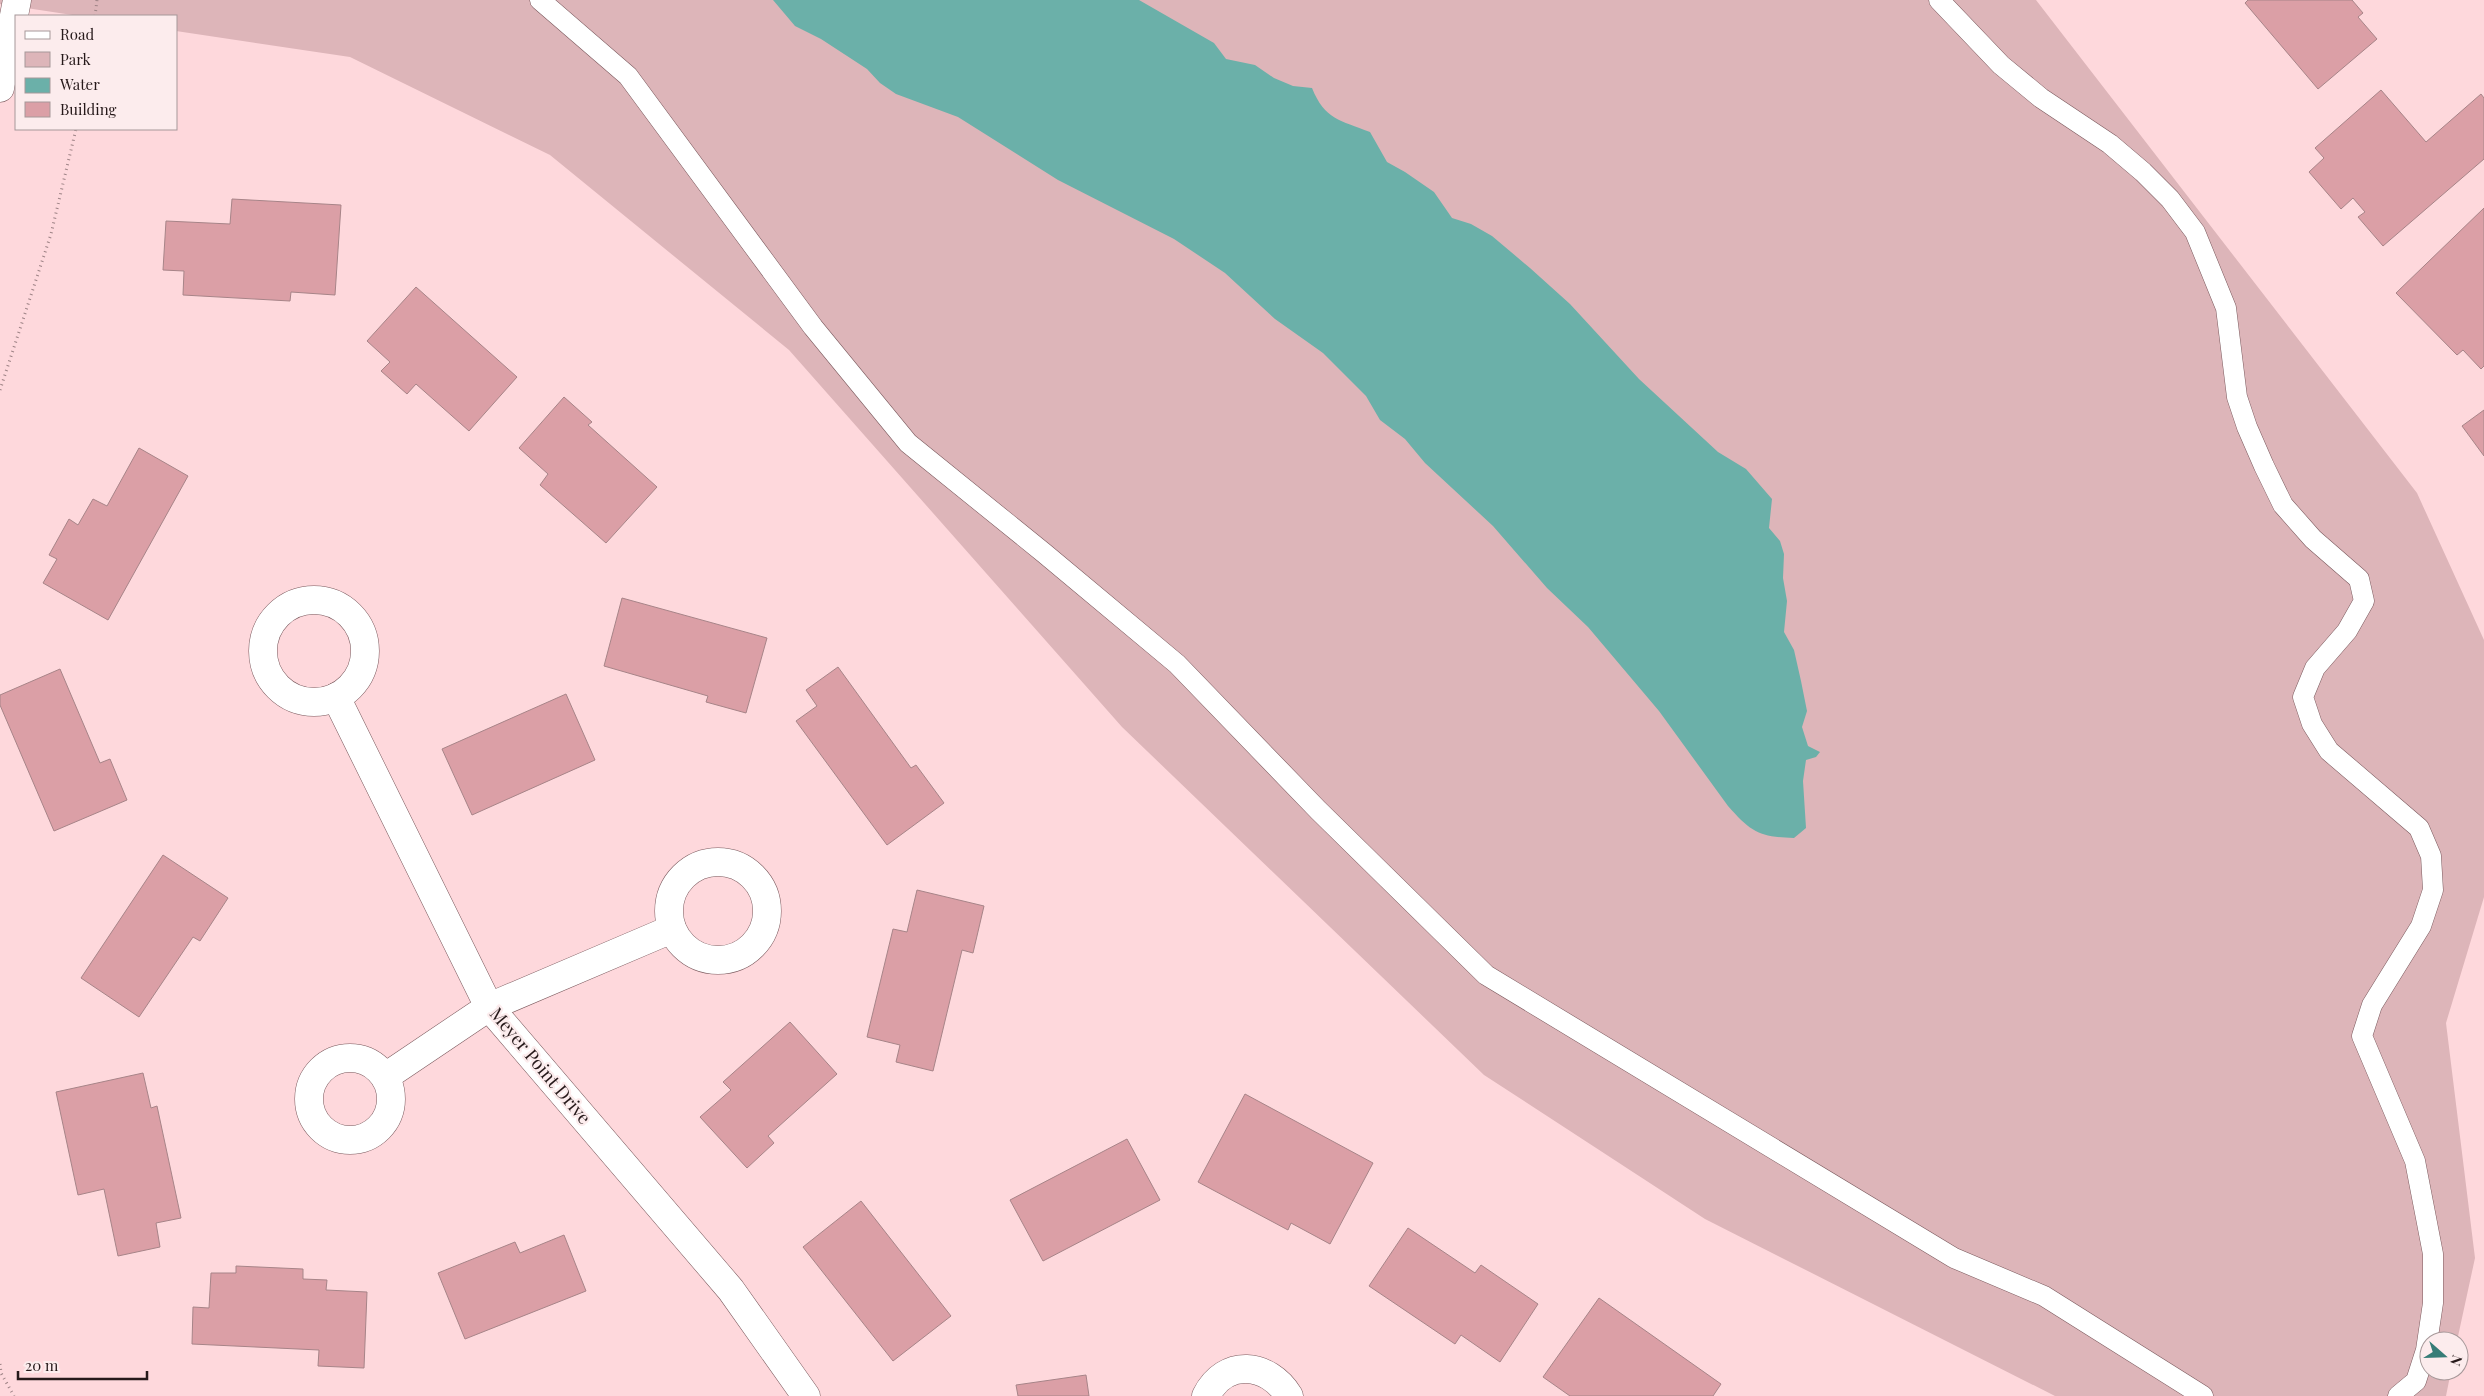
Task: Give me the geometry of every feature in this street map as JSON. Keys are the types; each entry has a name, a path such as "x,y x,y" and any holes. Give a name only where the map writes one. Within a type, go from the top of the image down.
{"street":[{"path":"0,88 17,0"},
{"name":"Meyer Point Drive","path":"336,697 489,1007 731,1290 806,1396"},
{"path":"385,1077 489,1007 672,929"},
{"path":"1206,1396 1210,1387 1222,1376 1237,1370 1254,1369 1268,1374 1282,1384 1289,1396"}],"lane":[{"path":"540,0 628,76 813,327 908,443 1044,553 1176,664 1318,810 1486,975 1954,1258 2044,1296 2204,1396"},
{"path":"1939,0 2001,65 2028,87 2110,144 2143,172 2170,199 2195,232 2226,308 2237,396 2247,428 2264,466 2283,506 2313,539 2359,579 2364,601 2347,631 2315,668 2302,697 2312,724 2329,751 2419,828 2431,856 2432,890 2421,926 2372,1005 2362,1036 2415,1161 2433,1254 2433,1304 2426,1350 2416,1380 2398,1396"}],"path":[{"path":"95,15 97,0"},
{"path":"0,390 50,234 76,130"},
{"path":"0,1364 1,1374 14,1396"}],"green space":[{"path":"0,0 2036,0 2417,493 2484,640 2484,897 2446,1023 2475,1258 2459,1331 2419,1331 2419,1381 2449,1381 2446,1396 2055,1396 1705,1219 1484,1075 1122,727 789,350 550,155 350,57 178,31 178,15 72,15 0,4"}],"water":[{"path":"773,0 1139,0 1214,43 1226,59 1255,65 1274,78 1293,86 1312,88 1322,107 1328,113 1335,118 1370,132 1387,162 1434,192 1452,218 1471,224 1492,236 1530,268 1570,304 1639,379 1718,452 1746,469 1772,499 1769,528 1780,541 1784,554 1783,578 1787,601 1784,632 1794,650 1807,711 1802,727 1808,746 1820,752 1816,757 1806,760 1803,781 1806,828 1794,838 1782,837 1756,831 1743,822 1728,806 1659,711 1588,627 1547,588 1493,526 1425,463 1405,439 1380,420 1366,396 1323,353 1275,319 1225,273 1174,239 1058,180 958,117 896,94 880,83 867,69 821,39 795,26"}],"building":[{"path":"2248,0 2352,0 2363,13 2358,17 2377,39 2318,89 2245,3"},
{"path":"2381,90 2426,142 2481,94 2484,98 2484,159 2383,246 2358,217 2365,212 2353,198 2341,209 2309,172 2324,158 2315,148"},
{"path":"232,199 341,205 335,295 291,292 290,301 183,295 184,271 163,270 166,221 230,224"},
{"path":"2484,208 2484,366 2481,369 2463,350 2457,355 2396,293"},
{"path":"416,287 517,377 469,431 416,384 407,394 381,371 390,362 367,341"},
{"path":"564,397 592,422 588,425 657,487 606,543 540,485 548,474 519,448"},
{"path":"2484,410 2484,456 2462,426"},
{"path":"139,448 188,476 108,620 43,583 57,559 49,555 69,519 78,525 93,499 107,506"},
{"path":"622,598 767,638 746,713 706,702 708,696 604,666"},
{"path":"838,667 911,768 916,765 944,803 887,845 796,721 817,706 806,690"},
{"path":"60,669 100,763 110,759 127,800 54,831 0,705 0,695"},
{"path":"566,694 595,760 472,815 442,749"},
{"path":"163,855 228,898 200,941 193,937 139,1017 81,978"},
{"path":"917,890 984,906 973,953 962,950 933,1071 896,1062 900,1045 867,1037 893,929 907,932"},
{"path":"790,1022 837,1074 768,1136 774,1143 747,1168 700,1117 731,1090 723,1082"},
{"path":"143,1073 151,1108 157,1106 181,1218 156,1223 160,1247 118,1256 104,1189 78,1195 56,1092"},
{"path":"1245,1094 1373,1163 1330,1244 1291,1223 1288,1230 1198,1182"},
{"path":"1127,1139 1160,1200 1043,1261 1010,1200"},
{"path":"861,1201 951,1316 893,1361 803,1247"},
{"path":"1408,1228 1475,1273 1481,1265 1538,1304 1500,1362 1461,1335 1455,1344 1369,1286"},
{"path":"564,1235 586,1291 465,1339 438,1273 515,1242 520,1253"},
{"path":"236,1266 303,1269 303,1279 327,1280 326,1290 367,1292 364,1368 318,1366 319,1350 192,1344 193,1307 209,1308 211,1273 236,1273"},
{"path":"1599,1298 1721,1384 1713,1396 1570,1396 1543,1377"},
{"path":"1086,1375 1089,1396 1018,1396 1016,1385"}]}
